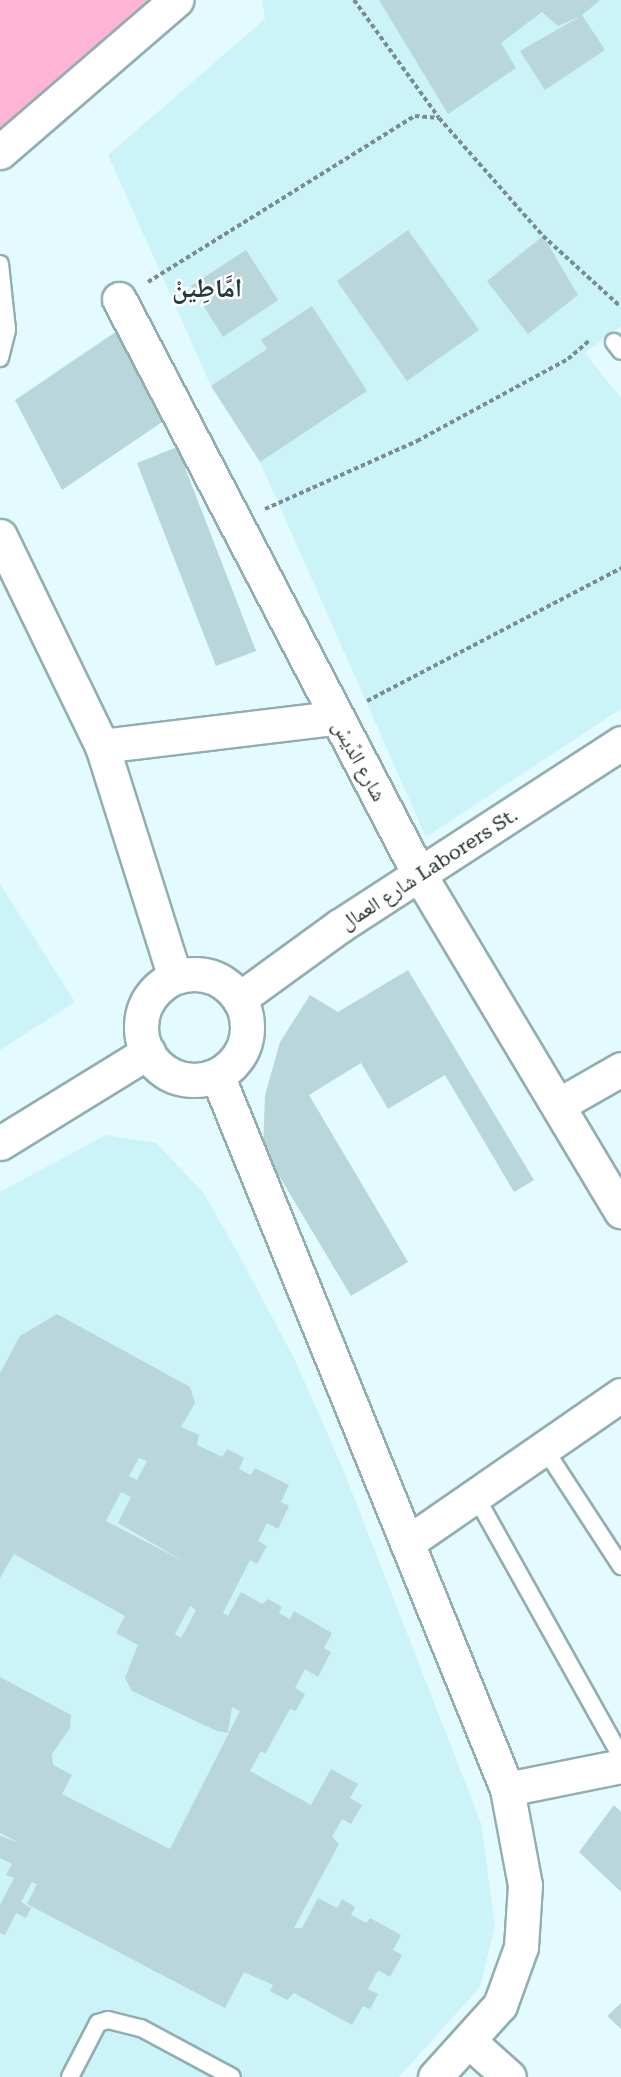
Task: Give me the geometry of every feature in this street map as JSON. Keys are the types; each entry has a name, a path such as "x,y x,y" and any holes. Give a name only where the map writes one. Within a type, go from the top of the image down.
{"street":[{"path":"0,152 176,0"},
{"name":"شارع الدِّيسْ","path":"119,299 334,718 419,874 560,1104 621,1211"},
{"path":"0,536 11,587 102,746 175,977"},
{"path":"102,746 334,718"},
{"name":"شارع العمال Laborers St.","path":"239,999 419,874 621,743"},
{"path":"189,974 218,979 239,999 247,1023 244,1042 236,1059 217,1075 178,1077 148,1052 143,1038 144,1009 152,995 175,977 189,974"},
{"path":"0,1143 148,1052"},
{"path":"560,1104 621,1069"},
{"path":"217,1075 507,1789 525,1885 521,1947 500,2005 470,2042 435,2077"},
{"path":"407,1543 621,1395"},
{"path":"507,1789 621,1767"},
{"path":"470,2042 509,2077"}],"lane":[{"path":"0,264 7,330 0,358"},
{"path":"544,1448 621,1566"},
{"path":"475,1496 621,1756"},
{"path":"70,2077 98,2024 108,2020 141,2028 232,2077"}],"path":[{"path":"354,0 438,118 543,236 621,307"},
{"path":"119,299 415,117 438,118"},
{"path":"235,522 417,441 568,358 594,337"},
{"path":"334,718 621,567"}],"shaded area":[{"path":"0,0 185,0 0,156"},
{"path":"262,0 621,0 621,326 585,353 621,398 621,709 426,837 260,462 211,386 108,155 265,19"},
{"path":"0,884 75,1002 0,1050"},
{"path":"106,1135 156,1143 203,1192 239,1255 295,1360 343,1469 481,1823 495,1926 480,1987 399,2077 0,2077 0,1192"}],"building":[{"path":"379,0 600,0 582,15 605,50 545,90 520,51 581,16 558,26 542,12 501,43 516,68 448,114"},
{"path":"408,230 479,330 407,381 337,281"},
{"path":"543,236 578,295 528,334 487,281"},
{"path":"246,250 278,300 223,337 191,286"},
{"path":"312,306 367,391 260,462 211,386 267,349 261,340"},
{"path":"117,331 168,418 62,490 15,400"},
{"path":"177,447 256,651 216,666 137,463"},
{"path":"408,970 534,1180 514,1192 445,1075 388,1109 361,1063 309,1095 408,1262 351,1296 263,1149 265,1095 280,1042 310,995 338,1012"},
{"path":"57,1314 190,1387 195,1403 181,1427 199,1435 197,1445 222,1457 227,1449 244,1458 239,1469 251,1475 255,1468 289,1485 281,1502 289,1506 278,1529 267,1523 258,1541 267,1546 257,1564 250,1560 223,1613 228,1616 241,1592 262,1604 268,1599 282,1607 279,1613 290,1619 294,1611 332,1633 324,1648 331,1652 318,1677 305,1669 295,1688 305,1694 296,1711 290,1709 265,1754 261,1751 250,1771 311,1805 331,1769 358,1784 350,1798 362,1805 351,1824 342,1819 332,1837 339,1844 294,1928 302,1928 318,1898 337,1908 342,1899 355,1907 351,1915 366,1923 370,1918 401,1935 393,1950 402,1955 390,1977 378,1970 368,1989 378,1994 370,2009 363,2006 352,2025 294,1993 287,2000 270,1991 273,1985 244,1972 225,2008 27,1904 37,1884 32,1882 21,1902 31,1908 26,1918 16,1913 5,1935 0,1933 0,1905 14,1878 6,1875 12,1864 0,1858 0,1836 20,1843 0,1833 0,1677 71,1715 70,1728 52,1754 53,1765 72,1775 62,1794 170,1849 240,1711 232,1707 228,1733 217,1731 132,1691 125,1678 138,1645 116,1633 125,1616 14,1554 0,1578 0,1373 20,1336","holes":["139,1458 147,1461 137,1480 129,1476","121,1492 131,1497 118,1523 185,1562 106,1521","190,1606 196,1610 181,1638 175,1634"]},
{"path":"614,1805 621,1812 621,1892 579,1852"},
{"path":"621,2003 621,2029 607,2016"}],"district":[{"name":"امَّاطِينْ","path":"207,289"}]}
